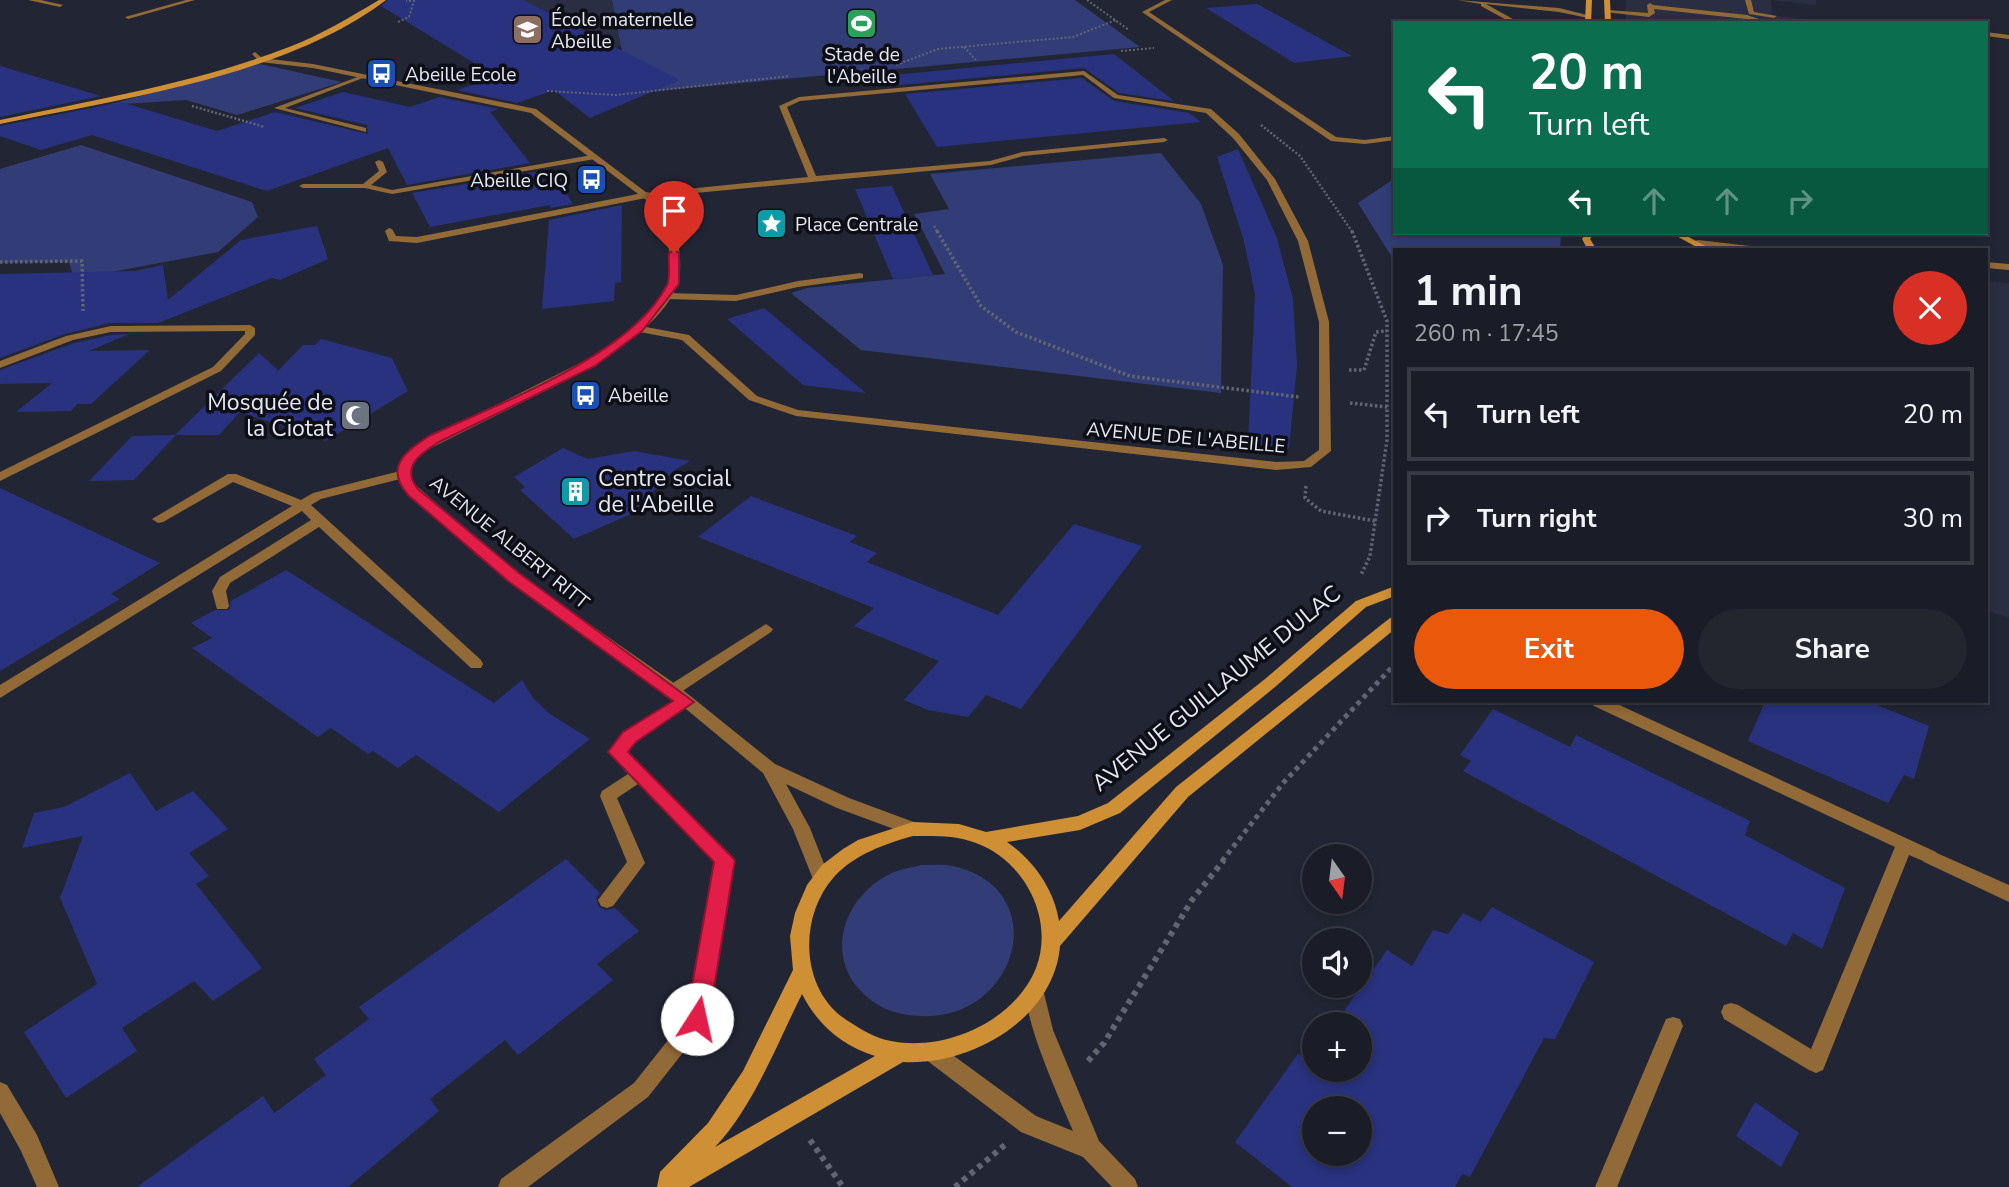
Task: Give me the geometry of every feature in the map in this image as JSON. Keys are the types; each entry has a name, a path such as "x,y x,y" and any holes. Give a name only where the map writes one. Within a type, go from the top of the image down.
{"main road":[{"path":"258,57 276,54 350,22 383,0"},
{"path":"1589,0 1588,16 1608,16 1607,0"},
{"path":"0,122 158,89 258,57 361,14"},
{"path":"1680,235 1705,248"},
{"name":"AVENUE GUILLAUME DULAC","path":"986,839 1080,823 1114,808 1270,683 1361,604 1393,592"},
{"path":"1052,942 1182,792 1393,623"},
{"path":"913,829 951,829 986,839 1022,863 1045,899 1052,942 1047,967 1035,991 1016,1013 992,1032 963,1046 932,1052 902,1051 867,1044 837,1026 815,1003 801,975 797,941 804,908 821,879 847,855 878,838 913,829"},
{"path":"662,1187 716,1130 750,1079 801,975"},
{"path":"668,1187 902,1051"}],"street":[{"path":"31,0 60,5"},
{"path":"128,17 192,0"},
{"path":"1169,0 1145,12 1334,139 1366,142 1393,138"},
{"path":"1460,0 1559,10 1588,16"},
{"path":"1748,0 1751,13 1756,19"},
{"path":"1484,2 1482,7 1513,21"},
{"path":"1650,7 1659,17"},
{"path":"1608,16 1650,7 1756,19 1774,16"},
{"path":"1988,34 2009,37"},
{"path":"276,54 313,66"},
{"path":"258,57 533,111 662,208 672,230 673,284 667,296 736,298 797,284 860,276"},
{"name":"AVENUE DE L'ABEILLE","path":"638,329 685,338 753,398 796,413 1276,466 1307,464 1325,451 1324,322 1303,242 1271,179 1236,136 1208,111 1116,97 1084,73 799,99 783,106 813,180"},
{"path":"363,130 278,107 365,76"},
{"path":"390,231 392,239 417,240 648,195 991,163 1022,154 1164,139"},
{"path":"303,186 365,186 392,192 592,157"},
{"path":"365,186 383,172 379,162"},
{"path":"1698,243 1742,248"},
{"path":"1988,265 2009,267"},
{"name":"AVENUE ALBERT RITT","path":"667,296 638,329 590,363 434,439 415,451 405,465 406,483 413,492 513,577 673,690 769,769 843,803 913,829"},
{"path":"0,365 89,332 111,329 250,328 250,335 217,369 0,477"},
{"path":"0,692 317,496 404,474"},
{"path":"158,519 232,477 304,506 476,664"},
{"path":"222,607 219,591 225,580 320,520"},
{"path":"673,690 766,629"},
{"path":"509,1187 642,1090 697,1019 725,860 617,752 630,737 685,702"},
{"path":"1601,703 2009,894"},
{"name":"AVENUE ALBERT RITT","path":"769,769 807,839 821,879"},
{"path":"607,900 636,863 608,796 639,775"},
{"path":"1731,1012 1816,1063 1905,844"},
{"path":"1035,991 1043,1030 1091,1149 1127,1187"},
{"path":"1606,1187 1672,1026"},
{"path":"932,1052 1029,1124 1091,1149"},
{"path":"0,1092 29,1143 48,1187"}],"path":[{"path":"890,67 938,49 1073,37 1115,20"},
{"path":"1121,51 1154,48"},
{"path":"616,94 796,76"},
{"path":"181,103 269,128"},
{"path":"934,226 981,306 1016,332 1130,376 1325,400"},
{"path":"0,262 82,261 83,316 89,332"},
{"path":"1348,381 1349,370 1364,370 1376,332 1387,331"},
{"path":"1345,402 1387,407"},
{"path":"1307,464 1305,498 1321,511 1375,521"},
{"path":"1090,1058 1104,1043 1200,889 1284,782 1393,666"},
{"path":"792,1113 844,1187"},
{"path":"956,1187 1004,1146"}],"shaded area":[{"name":"École maternelle Abeille","path":"448,0 612,0 621,46 492,72 436,39 447,37"},
{"name":"Stade de l'Abeille","path":"612,0 1075,0 1140,47 630,93"},
{"path":"1626,0 1771,0 1772,15 1822,21 1626,21"},
{"path":"1771,0 1816,0 1816,5"},
{"path":"260,64 342,82 237,115 186,100 107,105"},
{"path":"81,145 252,202 258,217 218,252 74,279 69,262 0,263 0,169"},
{"path":"1161,153 1201,204 1223,265 1221,393 861,350 791,293 807,288 945,274 914,214 949,209 930,174"},
{"path":"1393,179 1393,235 1561,235 1560,248 1393,248 1393,259 1358,203"},
{"path":"1988,281 2009,283 2009,618 1988,611"},
{"path":"921,865 953,866 985,879 1005,900 1013,925 1011,951 1000,977 981,998 954,1012 920,1016 886,1009 865,995 849,974 843,958 842,941 845,925 862,895 890,874"}],"building":[{"path":"388,0 523,0 680,80 590,118 554,90 517,103 457,90 497,77 381,6"},
{"path":"1257,4 1352,56 1294,63 1206,8"},
{"path":"1114,54 1174,101 1119,93 1084,68 900,85 893,75"},
{"path":"0,66 101,96 0,117"},
{"path":"1082,78 1114,101 1189,113 1201,122 937,147 905,94"},
{"path":"343,92 410,107 439,97 499,109 490,112 530,163 407,185 388,148 267,191 92,135 41,150 0,136 0,126 121,102 217,131 275,112 368,134 367,125 295,108"},
{"path":"1238,149 1277,238 1293,299 1297,365 1289,448 1248,443 1255,294 1244,241 1217,157"},
{"path":"536,172 552,191 553,172 573,204 550,208 550,205 430,227 412,193"},
{"path":"892,186 933,275 893,279 855,189"},
{"path":"622,205 621,282 615,283 614,301 542,309 549,220"},
{"path":"317,226 328,259 280,280 272,278 158,323 110,323 65,334 0,358 0,274 135,271 163,265 168,300 241,240"},
{"path":"764,308 866,393 803,385 727,319"},
{"path":"129,334 89,351 150,350 91,404 77,404 71,411 16,412 52,383 0,384 0,370 74,343"},
{"path":"321,339 392,358 408,391 326,441 240,412 219,435 175,435 259,353 278,370 273,376 303,345 315,345"},
{"path":"176,435 134,480 89,481 132,436"},
{"name":"Centre social de l'Abeille","path":"563,448 588,459 634,451 690,461 673,471 631,514 574,539 520,490 525,487 514,477"},
{"path":"0,488 160,563 111,594 120,599 0,671"},
{"path":"751,496 857,536 850,542 877,553 867,562 998,615 1074,524 1142,546 1021,709 986,695 968,717 928,710 904,700 939,661 854,626 874,608 698,537"},
{"path":"286,570 494,703 522,680 533,698 550,714 590,739 499,812 416,755 398,768 373,751 368,754 331,728 318,737 192,648 212,638 191,623 215,610 229,610 231,601"},
{"path":"1765,703 1872,703 1929,726 1914,779 1904,775 1888,803 1748,741"},
{"path":"1493,709 1570,747 1576,735 1750,821 1745,835 1845,888 1822,949 1793,933 1786,946 1463,771 1471,761 1460,755"},
{"path":"130,773 156,811 193,791 228,829 189,853 209,876 196,884 262,968 213,1001 194,981 122,1028 137,1051 66,1098 24,1032 97,984 60,898 83,836 22,848 34,813 64,807"},
{"path":"566,859 600,893 596,898 599,907 606,910 615,908 639,931 597,964 613,980 518,1055 505,1040 430,1099 439,1111 348,1187 137,1187 263,1096 274,1113 326,1075 314,1059 369,1019 359,1007"},
{"path":"1492,907 1594,962 1555,1039 1544,1038 1470,1177 1462,1174 1455,1187 1292,1187 1235,1142 1298,1054 1302,1057 1302,1082 1372,1082 1372,1012 1343,1012 1353,998 1372,998 1372,971 1387,950 1412,966 1433,930 1448,934 1463,913 1481,922"},
{"path":"1755,1102 1799,1133 1781,1167 1736,1136"}],"place":[{"name":"Stade de l'Abeille","path":"862,23"},
{"name":"École maternelle Abeille","path":"528,30"},
{"name":"Abeille Ecole","path":"382,74"},
{"name":"Abeille CIQ","path":"591,180"},
{"name":"Place Centrale","path":"772,224"},
{"name":"Abeille","path":"585,395"},
{"name":"Mosquée de la Ciotat","path":"356,415"},
{"name":"Centre social de l'Abeille","path":"575,491"}],"route":[{"path":"674,253 673,284 667,296 638,329 590,363 434,439 415,451 405,465 404,474 406,483 413,492 513,577 673,690 685,702 630,737 617,752 725,860 697,1019"}]}
